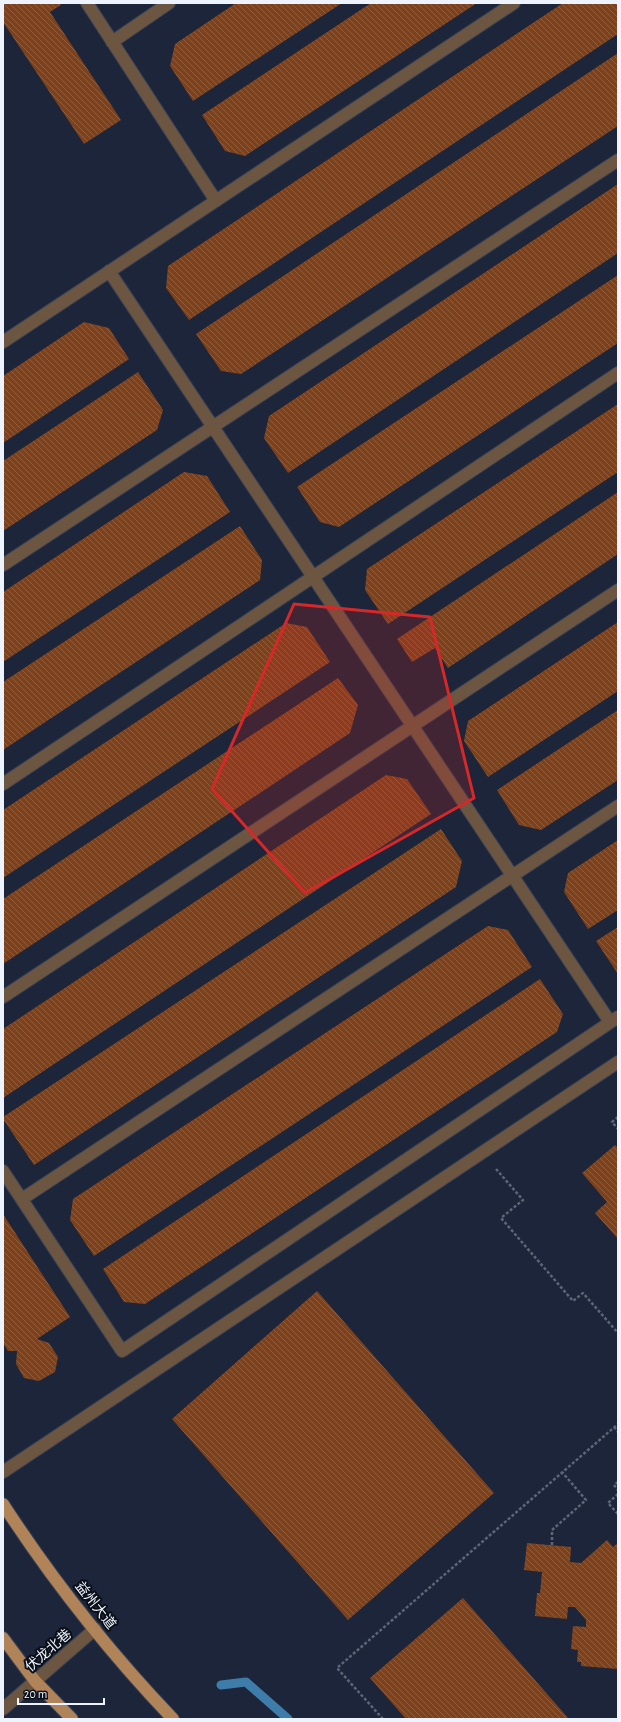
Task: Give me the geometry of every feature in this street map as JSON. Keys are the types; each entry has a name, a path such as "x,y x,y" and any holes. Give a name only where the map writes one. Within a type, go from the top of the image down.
{"main road":[{"name":"益州大道","path":"3,1504 69,1596 95,1629 173,1719"},
{"path":"3,1638 35,1681 72,1719"}],"street":[{"path":"87,3 216,201"},
{"path":"112,42 170,3"},
{"path":"5,337 110,271 514,3"},
{"path":"3,565 618,160"},
{"path":"3,1171 122,1351 614,1019 512,876 110,271"},
{"path":"3,784 618,373"},
{"path":"3,996 618,590"},
{"path":"22,1199 618,806"},
{"path":"3,1472 618,1062"},
{"name":"伏龙北巷","path":"3,1709 95,1629"}],"path":[{"path":"618,1117 612,1122 618,1129"},
{"path":"482,1153 523,1200 501,1218 573,1301 583,1293 618,1333"},
{"path":"383,1719 337,1668 618,1424"},
{"path":"614,1427 618,1432"},
{"path":"552,1545 552,1530 586,1500 562,1472"},
{"path":"618,1482 614,1486 618,1490"},
{"path":"618,1494 608,1503 618,1514"}],"highlighted area":[{"path":"294,604 430,617 474,798 305,893 212,789"}],"building":[{"path":"6,3 59,3 61,5 50,12 121,120 84,144 3,22 3,5"},
{"path":"236,3 342,3 193,101 170,66 175,44"},
{"path":"371,3 477,3 245,156 225,151 202,115"},
{"path":"563,3 618,3 618,34 189,320 166,288 168,266"},
{"path":"618,53 618,126 241,374 221,371 196,334"},
{"path":"618,184 618,253 288,473 264,438 269,416"},
{"path":"618,275 618,343 339,527 320,522 297,487"},
{"path":"84,322 109,328 129,359 3,443 3,376"},
{"path":"138,372 163,410 157,430 3,531 3,461"},
{"path":"618,404 618,472 388,624 365,590 367,569"},
{"path":"184,472 207,476 230,512 3,662 3,592"},
{"path":"618,492 618,554 448,668 435,648 412,662 397,639"},
{"path":"240,526 262,560 260,580 3,750 3,682"},
{"path":"618,622 618,691 488,777 464,741 468,721"},
{"path":"286,623 307,627 330,662 3,878 3,810"},
{"path":"338,678 358,705 350,733 3,964 3,899"},
{"path":"618,710 618,780 541,830 519,825 497,790"},
{"path":"386,775 407,779 431,814 3,1098 3,1029"},
{"path":"441,829 462,861 456,887 34,1165 3,1117"},
{"path":"618,840 618,910 588,929 564,892 568,873"},
{"path":"488,926 508,930 532,967 94,1256 70,1220 73,1199"},
{"path":"618,927 618,974 596,941"},
{"path":"540,979 563,1014 557,1032 145,1304 124,1302 103,1269"},
{"path":"615,1145 618,1148 618,1239 595,1213 607,1202 582,1173"},
{"path":"3,1214 70,1317 37,1339 49,1343 58,1357 55,1372 39,1381 24,1378 16,1364 17,1351 8,1351 3,1343"},
{"path":"317,1291 494,1493 348,1620 172,1419"},
{"path":"607,1540 613,1547 618,1543 618,1669 581,1666 581,1662 577,1662 578,1650 571,1649 573,1626 586,1627 586,1620 575,1607 568,1607 567,1619 535,1616 537,1593 540,1593 542,1572 524,1570 527,1543 571,1547 570,1562 581,1563"},
{"path":"463,1598 569,1719 406,1719 370,1678"}],"waterway":[{"path":"221,1685 246,1682 288,1719"}]}
